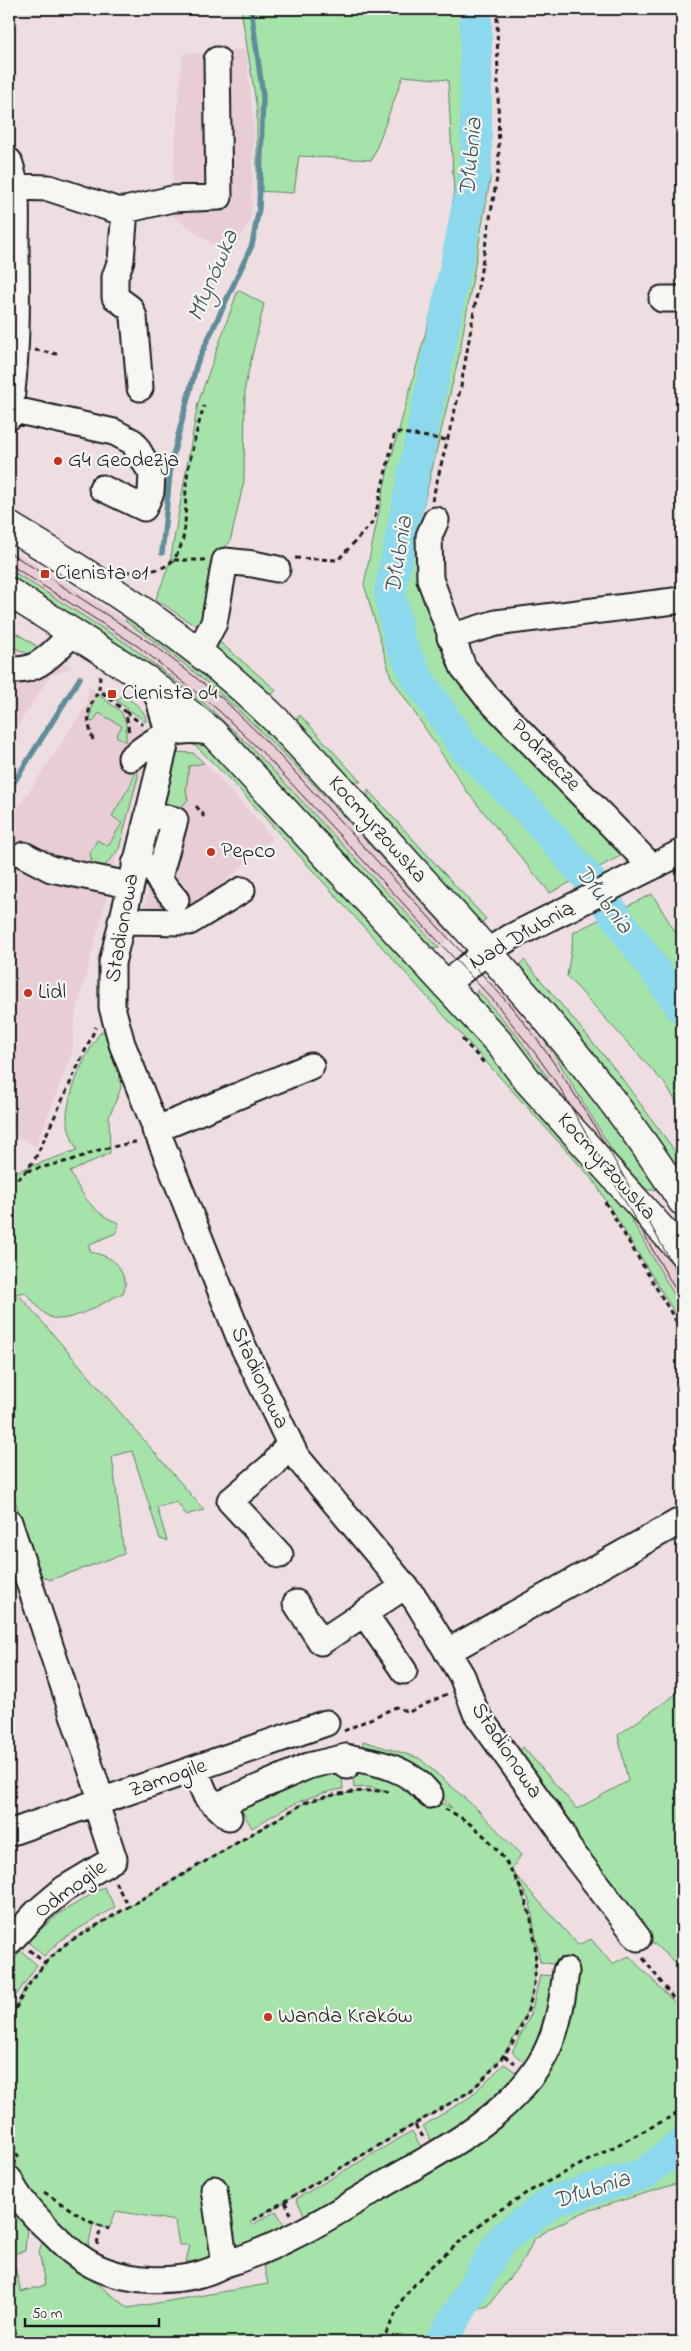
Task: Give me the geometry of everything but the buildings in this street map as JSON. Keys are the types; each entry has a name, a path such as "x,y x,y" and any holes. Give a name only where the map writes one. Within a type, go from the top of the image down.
{"main road":[{"name":"Kocmyrzowska","path":"9,526 134,605 199,651 240,686 296,740 488,951 604,1087 638,1134 682,1202"},
{"name":"Kocmyrzowska","path":"9,592 148,680 213,733 500,1044 528,1082 682,1252"}],"street":[{"path":"102,488 144,508 151,492 152,474 133,442 114,432 9,413 17,339 11,170 49,188 108,207 125,210 172,199 219,197 217,60"},
{"path":"125,210 121,260 115,277 115,297 130,308 134,317 140,388"},
{"name":"Podrzecze","path":"436,520 429,536 430,579 450,637 463,667 486,696 645,870"},
{"path":"199,651 214,623 225,562 253,564 283,563"},
{"path":"450,637 496,623 682,600"},
{"path":"9,669 25,671 33,668 74,633"},
{"name":"Stadionowa","path":"148,680 159,699 168,733 112,962 112,1007 122,1044 158,1138 242,1344 296,1456 416,1600 465,1685 476,1713 561,1831 567,1846 638,1938"},
{"path":"130,749 168,733 189,730 213,733"},
{"path":"148,813 175,820 159,880 176,900"},
{"name":"Nad Dłubnią","path":"445,984 488,951 556,913 682,852"},
{"path":"24,854 51,868 132,874 161,870"},
{"path":"121,921 189,922 242,890"},
{"path":"158,1138 311,1066"},
{"path":"280,1556 230,1502 274,1464 289,1443"},
{"path":"447,1652 682,1520"},
{"path":"9,1522 92,1805"},
{"path":"296,1603 320,1642 405,1586"},
{"path":"364,1613 404,1671"},
{"name":"Zamogile","path":"9,1833 326,1723"},
{"path":"195,1770 206,1796 229,1819 308,1766 347,1776 378,1762 411,1776 436,1801"},
{"name":"Odmogile","path":"16,1944 38,1911 64,1889 114,1859 92,1805"},
{"path":"16,2174 32,2214 77,2256 99,2269 131,2277 168,2280 211,2271 225,2264 255,2255 365,2196 483,2123 517,2095 540,2064 553,2035 561,2008 566,1971"},
{"path":"214,2189 225,2264"}],"path":[{"path":"436,520 432,506 461,386 500,166 497,9"},
{"path":"32,349 57,354"},
{"path":"125,572 161,569 173,560 185,530 187,480 192,444 204,406"},
{"path":"283,563 338,560 374,521 395,432 447,440"},
{"path":"173,560 225,562"},
{"path":"93,740 87,719 90,704 98,690 100,675"},
{"path":"98,690 142,724"},
{"path":"126,712 129,724 130,749"},
{"path":"196,806 203,814 203,819"},
{"path":"27,1171 43,1143 104,1010 112,1007"},
{"path":"458,1035 492,1072"},
{"path":"9,1183 27,1171 131,1142 158,1138"},
{"path":"603,1198 682,1330"},
{"path":"326,1723 336,1734 385,1714 396,1707 409,1712 465,1685"},
{"path":"9,2026 24,1989 44,1963 67,1943 347,1776 396,1793"},
{"path":"253,2220 285,2204 416,2127 469,2092 483,2080 504,2056 528,2010 538,1969 533,1926 520,1886 498,1851 479,1832 436,1801"},
{"path":"229,1819 243,1839"},
{"path":"114,1881 129,1906"},
{"path":"638,1938 645,1963 682,2010"},
{"path":"16,1944 44,1963"},
{"path":"504,2056 508,2058"},
{"path":"382,2342 403,2298 428,2269 488,2217 528,2192 682,2111"},
{"path":"9,2137 16,2174"},
{"path":"42,2190 69,2211 109,2229"},
{"path":"96,2248 102,2226"}],"shaded area":[{"path":"246,49 254,129 251,218 230,257 170,214 182,54"},
{"path":"18,553 149,636 225,696 279,749 451,934 443,945 439,948 254,750 203,702 129,645 9,569"},
{"path":"9,628 72,668 50,676 9,739"},
{"path":"88,685 143,729 141,775 117,856 75,1018 72,1053 36,1146 9,1132 9,822 87,704"},
{"path":"185,752 193,753 209,767 273,838 185,918 142,916"},
{"path":"494,980 536,1029 557,1059 613,1152 547,1079 515,1033 477,990 484,983"},
{"path":"608,1178 664,1242 682,1273 682,1309"}],"green space":[{"path":"241,9 490,9 490,180 459,356 418,528 417,571 456,673 626,853 550,893 468,793 391,677 364,584 387,473 444,266 454,194 448,80 403,76 372,160 299,156 294,193 257,191 257,109"},
{"path":"238,290 264,304 245,386 244,481 230,542 216,556 203,627 189,622 156,599 170,562 198,403"},
{"path":"9,569 129,645 203,702 254,750 439,948 429,949 126,652 9,577"},
{"path":"129,615 241,701 451,928 451,934 297,767 215,689 125,621"},
{"path":"9,628 41,649 30,655 9,645"},
{"path":"215,638 276,690 270,697 214,648"},
{"path":"103,691 118,700 122,695 134,703 144,713 146,722"},
{"path":"98,694 121,712 126,723 126,742 116,736 122,726 99,713 93,722 90,721 92,704"},
{"path":"300,715 361,782 348,781 300,728 297,718"},
{"path":"185,739 203,739 608,1178 682,1309 682,1325 594,1181 237,787 198,748"},
{"path":"175,752 193,753 204,763 189,766 186,791 188,800 179,809 173,811 162,803"},
{"path":"136,767 138,776 119,849 103,868 93,866 90,853 97,840 108,846 122,823 112,816 131,784"},
{"path":"368,790 486,919 480,924 368,802"},
{"path":"652,894 682,943 682,1111 665,1084 567,976 574,932"},
{"path":"524,960 615,1069 672,1147 682,1164 682,1185 518,966"},
{"path":"494,980 499,981 563,1054 657,1187 655,1190 647,1190 613,1152 557,1059 536,1029"},
{"path":"477,990 515,1033 547,1079 480,1007 476,999"},
{"path":"101,1032 112,1032 116,1043 121,1088 109,1117 110,1153 70,1172 89,1203 102,1214 119,1223 116,1233 88,1245 91,1252 105,1256 117,1265 126,1284 123,1293 76,1315 58,1319 46,1315 24,1292 9,1296 9,1174 77,1150 68,1125 68,1106 79,1072"},
{"path":"20,1296 204,1510 186,1515 177,1502 157,1507 167,1541 160,1539 132,1451 112,1456 124,1554 50,1580 42,1576 9,1484 9,1299"},
{"path":"682,1690 682,1969 650,1940 607,1887 515,1756 523,1747 577,1809 628,1781 618,1735"},
{"name":"Wanda Kraków","path":"363,1741 419,1758 477,1809 521,1855 511,1870 578,1945 591,1939 612,1964 629,1956 680,2008 682,2007 682,2182 584,2212 551,2228 534,2239 525,2258 488,2306 458,2313 445,2320 441,2342 9,2342 9,2197 27,2225 25,2251 12,2254 21,2292 45,2285 39,2251 43,2241 128,2308 268,2284 264,2266 443,2162 534,2086 559,1965 540,1962 530,1902 514,1874 530,1917 536,1948 535,1972 531,1995 524,2017 514,2038 486,2076 469,2092 250,2222 252,2225 276,2211 286,2228 239,2247 232,2239 214,2249 209,2259 186,2262 190,2245 179,2245 175,2221 116,2211 109,2229 93,2224 88,2247 69,2237 9,2170 9,2026 24,1989 50,1957 67,1943 306,1802 346,1794 386,1791 368,1787 354,1788 352,1766 363,1765 452,1808 432,1787 362,1755"},
{"path":"341,1767 343,1789 306,1799 284,1809 252,1828 241,1809 245,1801"},
{"path":"104,1887 115,1907 62,1939 44,1956 27,1941 60,1913"},
{"path":"20,1950 37,1965 15,1997 9,2018 9,1971"},
{"path":"540,1975 558,1976 557,1990 528,2066 512,2052 531,2014"},
{"path":"504,2064 520,2075 511,2087 433,2144 423,2126 470,2097"},
{"path":"412,2131 422,2149 306,2218 296,2199"}],"waterway":[{"name":"Młynówka","path":"162,553 171,463 197,363 252,245 259,208 263,96 251,9"},
{"name":"Dłubnia","path":"476,9 476,166 390,592 399,640 418,679 466,749 531,813 589,879 682,1008"},
{"name":"Młynówka","path":"9,790 80,678"},
{"name":"Dłubnia","path":"441,2342 502,2239 552,2201 644,2174 682,2144"}],"tram line":[{"path":"9,552 158,648 223,699 266,741 501,995 553,1062 599,1133 682,1281"},
{"path":"9,564 139,647 217,709 262,752 494,1001 560,1088 682,1301"}],"place":[{"name":"G4 Geodezja","path":"58,461"},
{"name":"Cienista 01","path":"45,574"},
{"name":"Cienista 04","path":"112,694"},
{"name":"Pepco","path":"211,852"},
{"name":"Lidl","path":"28,993"},
{"name":"Wanda Kraków","path":"268,2017"}]}
